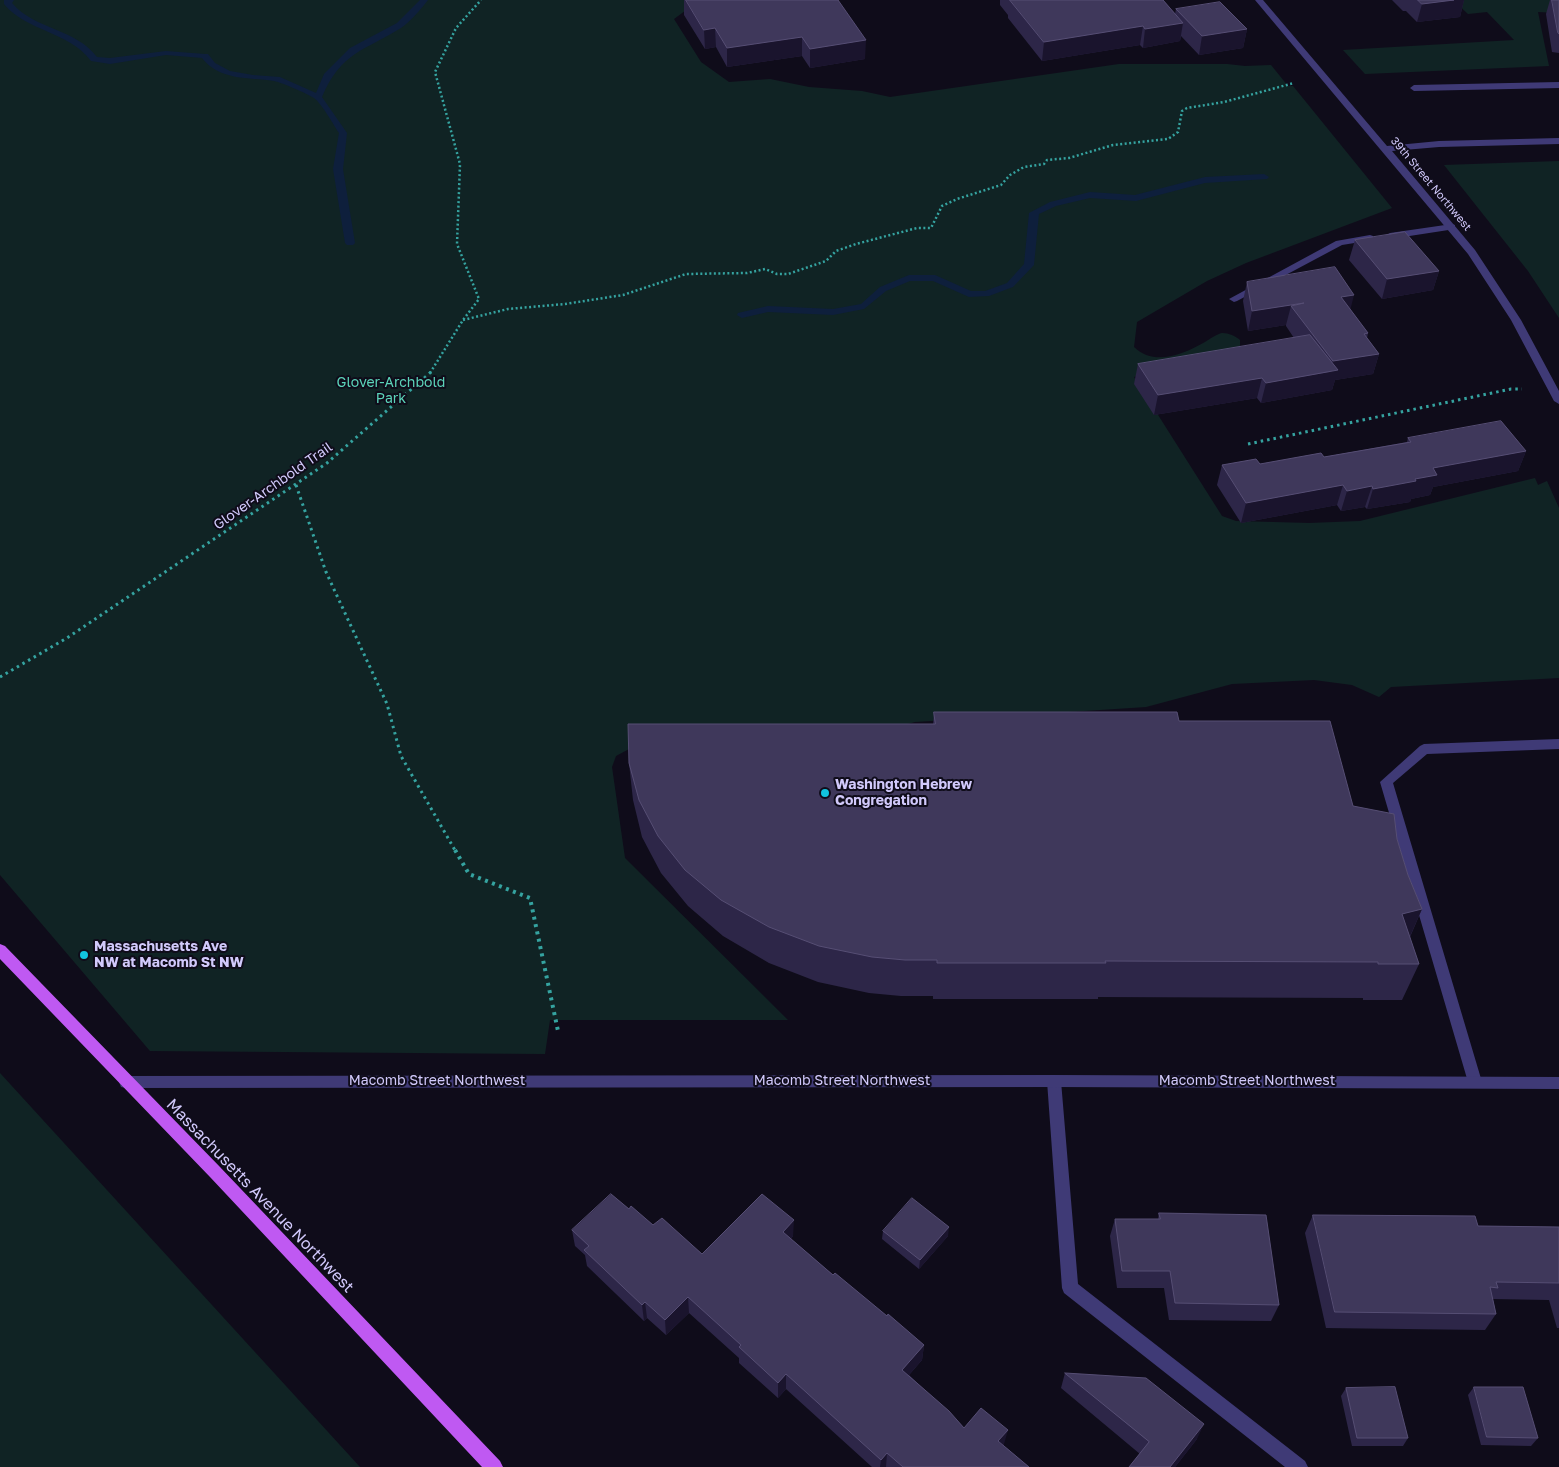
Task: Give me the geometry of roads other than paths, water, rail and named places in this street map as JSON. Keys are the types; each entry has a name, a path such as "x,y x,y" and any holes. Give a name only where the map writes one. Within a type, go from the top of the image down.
{"main road":[{"name":"Massachusetts Avenue Northwest","path":"0,950 215,1172 494,1467"}],"street":[{"name":"39th Street Northwest","path":"1259,0 1387,149 1472,252 1495,285 1527,338 1559,401"},
{"path":"1414,88 1559,85"},
{"path":"1387,149 1439,144 1559,141"},
{"path":"1234,299 1339,243 1452,227"},
{"path":"1475,1082 1386,782 1424,749 1559,744"},
{"path":"1054,1081 1070,1288 1299,1467"},
{"name":"Macomb Street Northwest","path":"126,1082 1054,1081 1559,1083"}],"waterway":[{"path":"10,0 7,2 19,15 71,38 88,51 94,59 110,61 166,53 205,56 212,65 228,73 253,78 277,79 318,97"},
{"path":"318,97 327,76 353,50 400,25 424,0"},
{"path":"318,97 343,133 338,169 350,243"},
{"path":"742,315 768,309 833,312 864,306 883,289 909,278 935,278 969,294 986,294 1010,285 1029,265 1034,213 1053,204 1090,195 1136,198 1205,180 1264,177"}],"place":[{"name":"Washington Hebrew Congregation","path":"825,793"},
{"name":"Massachusetts Ave NW at Macomb St NW","path":"84,955"}],"park label":[{"name":"Glover-Archbold Park","path":"391,392"}]}
